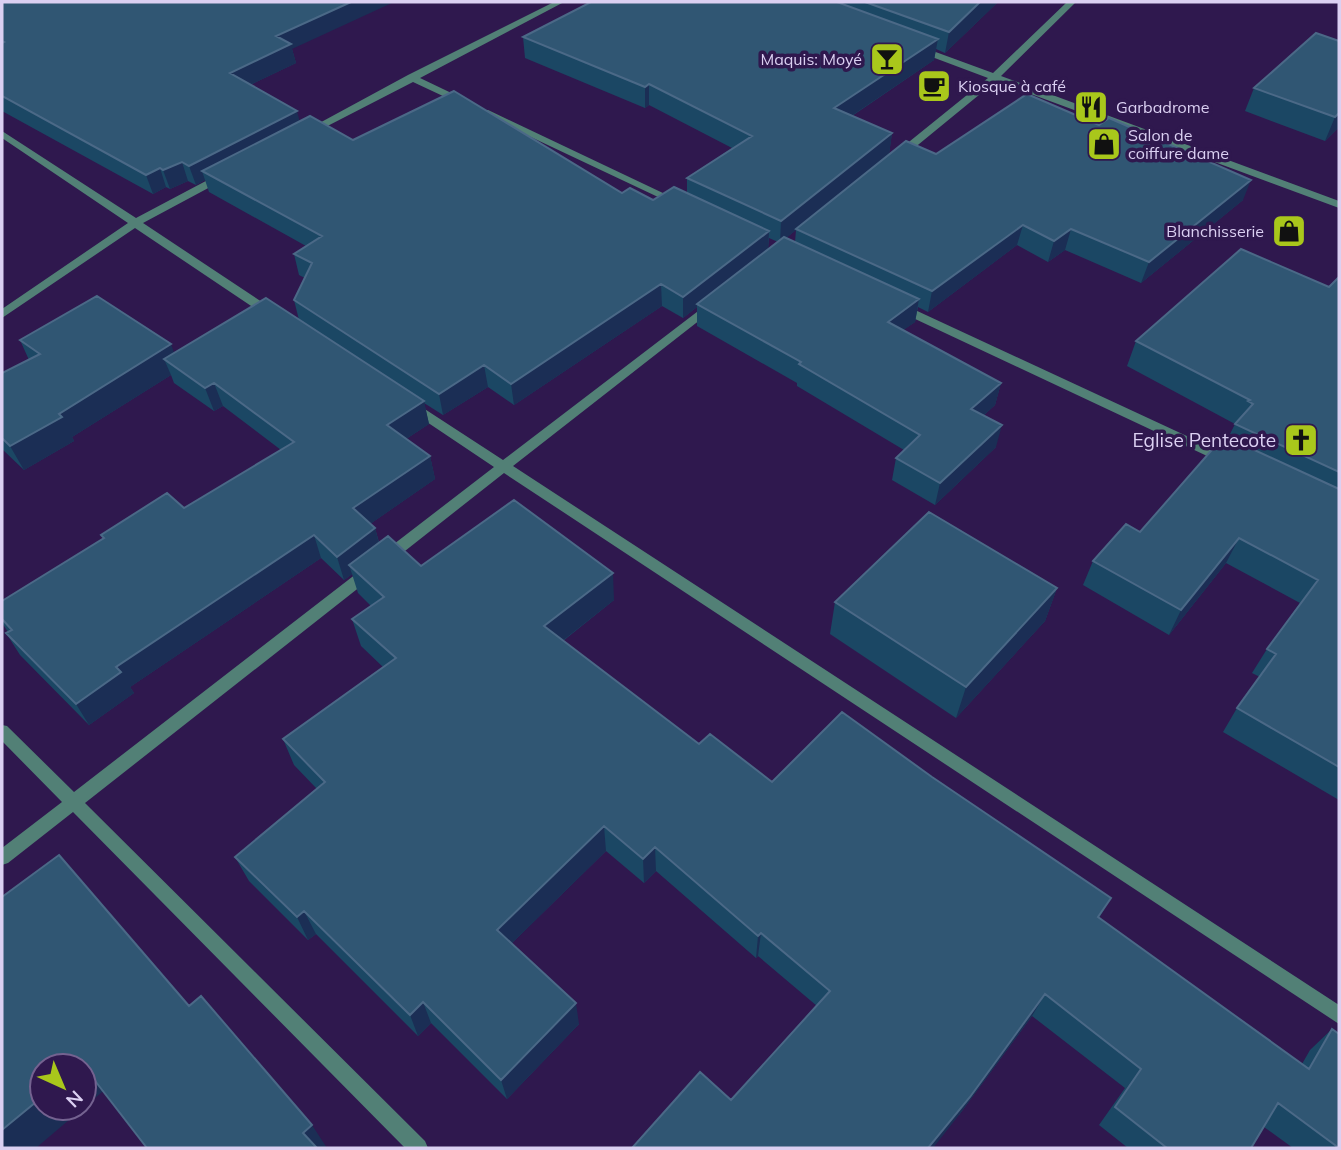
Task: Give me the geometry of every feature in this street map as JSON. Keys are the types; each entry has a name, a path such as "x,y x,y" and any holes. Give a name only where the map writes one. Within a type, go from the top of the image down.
{"street":[{"path":"291,141 560,2"},
{"path":"887,164 994,78 1072,2"},
{"path":"906,44 1339,205"},
{"path":"411,77 695,210"},
{"path":"2,134 285,322"},
{"path":"2,314 135,223 231,173"},
{"path":"2,858 717,301"},
{"path":"892,303 1240,466"},
{"path":"400,398 1339,1015"},
{"path":"2,731 418,1148"}],"building":[{"path":"2,2 351,2 276,36 291,44 230,73 297,111 189,166 182,162 146,175 2,96"},
{"path":"591,2 837,2 938,39 834,108 892,133 781,221 687,178 752,136 649,84 645,87 523,37"},
{"path":"865,2 980,2 949,32"},
{"path":"1316,33 1339,41 1339,113 1335,117 1254,88"},
{"path":"454,91 622,193 630,188 653,200 674,187 769,231 683,297 661,284 511,384 484,365 439,394 294,300 312,263 294,254 322,236 202,171 310,116 353,140"},
{"path":"1027,94 1099,125 1109,118 1251,180 1149,262 1071,229 1054,241 1023,225 932,291 796,229 906,141 936,154"},
{"path":"784,237 919,299 888,322 1001,383 971,409 1002,425 940,483 896,458 920,435 799,364 801,362 697,304"},
{"path":"1241,249 1329,287 1339,277 1339,472 1235,424 1253,404 1248,401 1250,400 1136,341"},
{"path":"97,296 171,344 59,414 62,417 10,446 2,438 2,373 40,354 20,340"},
{"path":"266,298 424,401 387,425 430,456 353,508 375,528 337,557 314,535 116,667 121,672 76,704 6,633 12,630 2,619 2,601 104,538 101,535 167,493 184,508 294,442 214,383 205,388 164,359"},
{"path":"1224,436 1339,489 1339,767 1237,708 1276,654 1267,649 1318,580 1239,538 1181,610 1093,561 1126,524 1140,532"},
{"path":"514,500 613,573 544,626 699,744 710,734 772,782 842,712 932,777 1111,898 1098,917 1309,1069 1332,1029 1339,1034 1339,1148 1278,1103 1251,1148 1167,1148 1115,1107 1141,1069 1045,994 970,1097 928,1148 632,1148 700,1072 731,1100 830,991 761,933 758,936 655,847 643,859 604,826 497,930 576,1003 501,1080 423,1002 410,1015 304,911 297,917 235,857 325,782 283,739 396,658 352,619 384,597 349,565 388,536 421,566"},
{"path":"929,512 1057,588 966,687 835,602"},
{"path":"59,855 189,1006 201,996 312,1125 303,1133 317,1148 147,1148 98,1085 98,1052 28,1052 28,1109 2,1130 2,897"}],"place":[{"name":"Maquis: Moyé","path":"887,59"},
{"name":"Kiosque à café","path":"934,86"},
{"name":"Garbadrome","path":"1091,107"},
{"name":"Salon de coiffure dame","path":"1104,144"},
{"name":"Blanchisserie","path":"1289,231"},
{"name":"Eglise Pentecote","path":"1301,440"}]}
